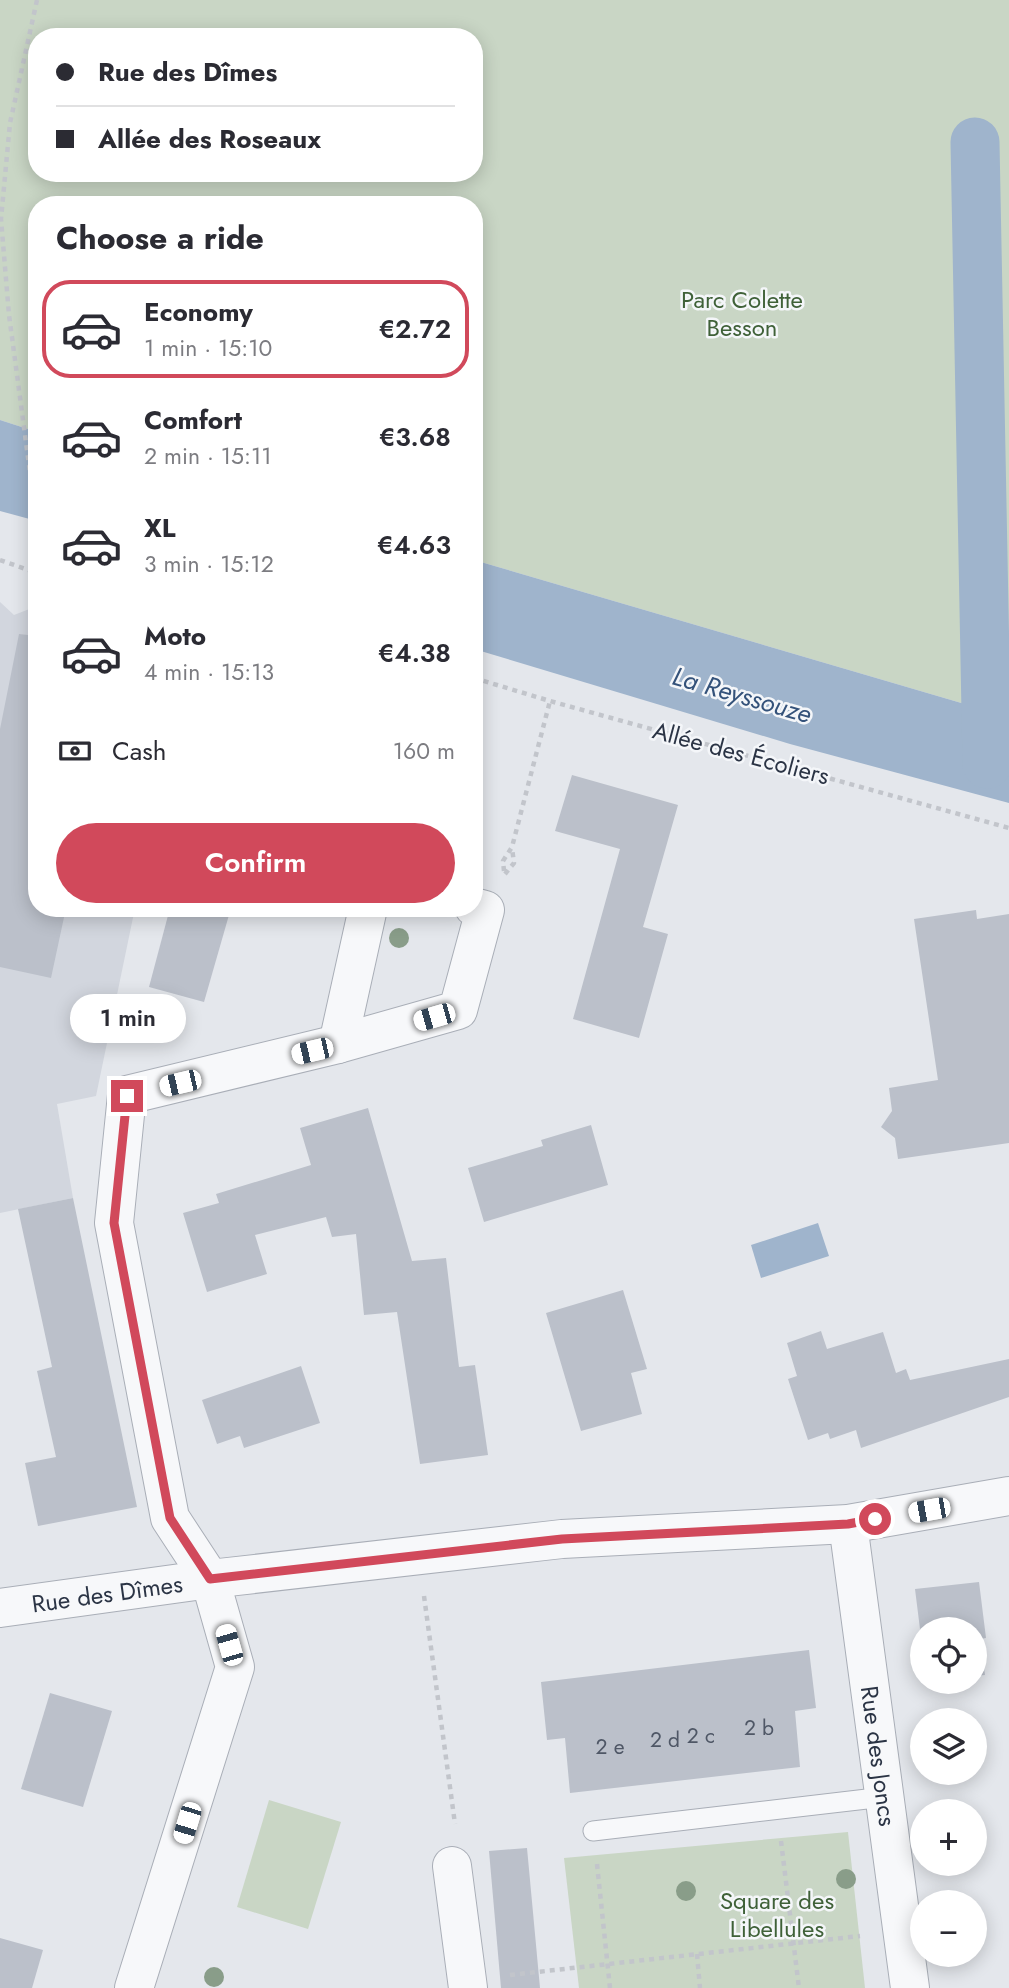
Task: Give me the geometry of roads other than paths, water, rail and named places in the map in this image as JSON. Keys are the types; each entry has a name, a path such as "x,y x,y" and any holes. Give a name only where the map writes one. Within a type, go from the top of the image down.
{"street":[{"path":"134,1988 235,1667 210,1579 170,1518 114,1223 127,1096 338,1044 458,1010 483,909"},
{"path":"338,1044 366,917"},
{"name":"Rue des Dîmes","path":"0,1608 210,1579 562,1539 848,1524 1009,1496"},
{"name":"Rue des Joncs","path":"848,1524 910,1988"},
{"path":"452,1866 468,1988"}],"lane":[{"path":"593,1831 884,1797"}],"water":[{"path":"0,420 28,429 28,519 0,511"},
{"name":"La Reyssouze","path":"483,563 1009,717 1009,803 790,744 483,652"},
{"path":"818,1223 829,1256 761,1278 751,1245"}],"waterway":[{"path":"975,142 987,764"}],"park label":[{"name":"Parc Colette Besson","path":"742,313"},
{"name":"Square des Libellules","path":"777,1914"}]}
